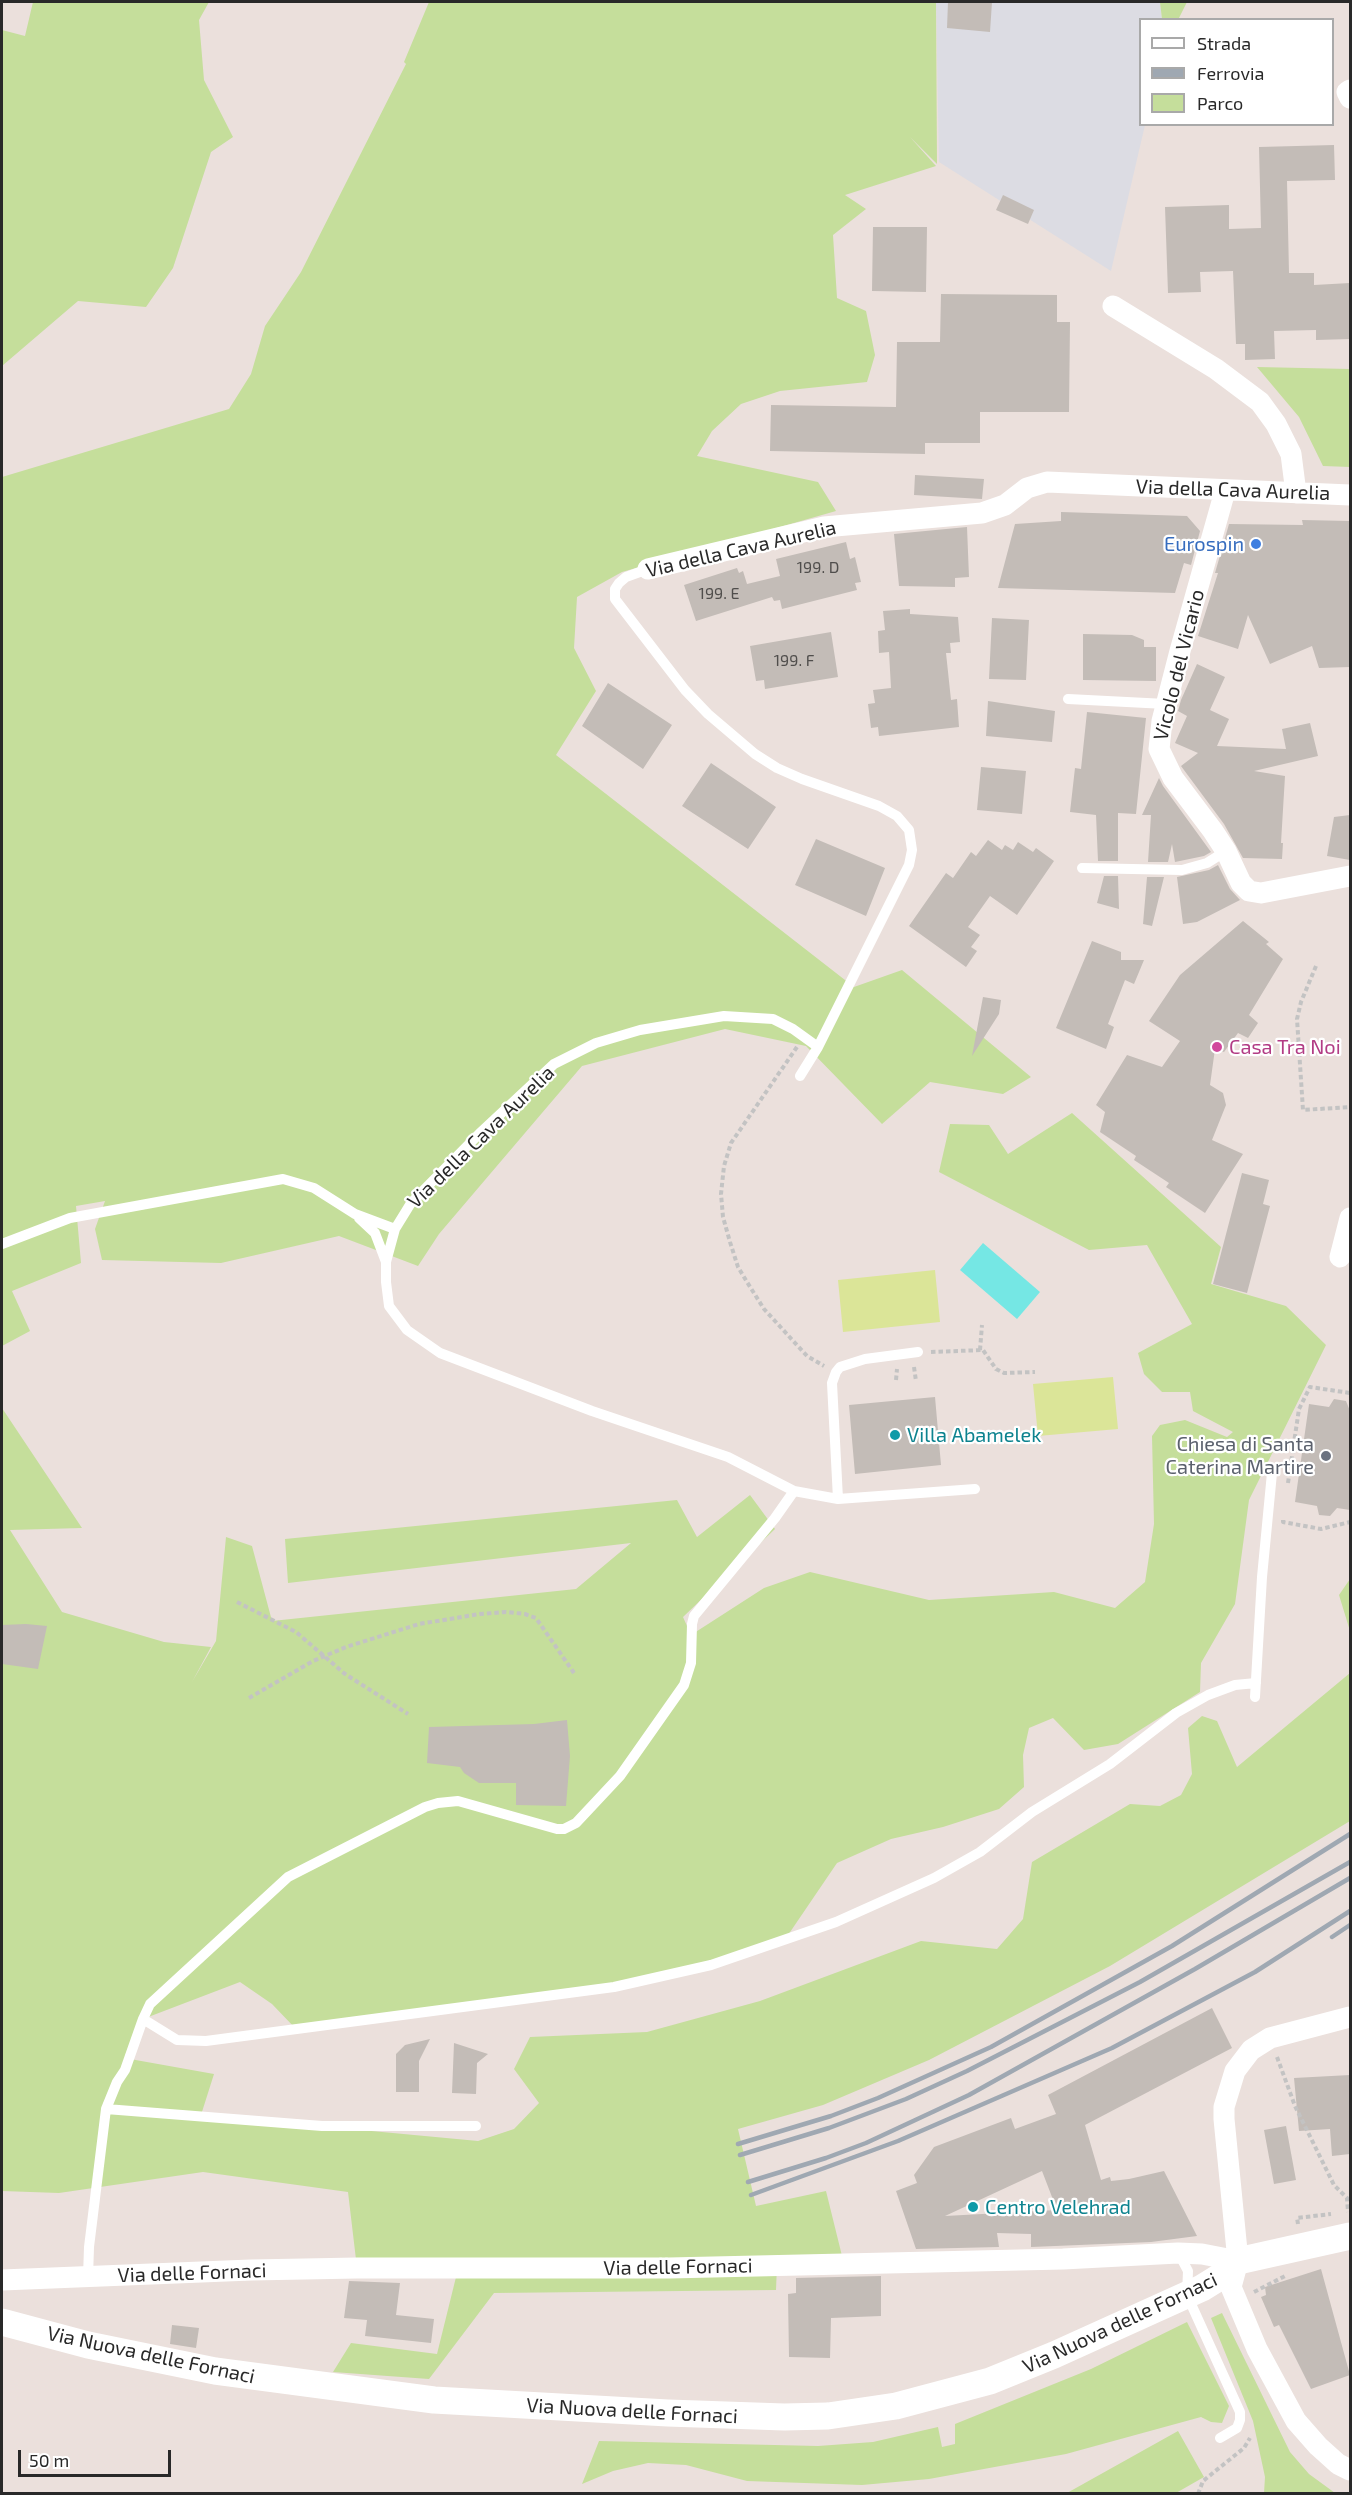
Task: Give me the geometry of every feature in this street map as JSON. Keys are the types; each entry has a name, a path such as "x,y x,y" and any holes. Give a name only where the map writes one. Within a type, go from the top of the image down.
{"street":[{"path":"1350,90 1347,92 1350,98"},
{"path":"1113,306 1216,369 1260,402 1276,424 1291,454 1296,493"},
{"name":"Via della Cava Aurelia","path":"648,569 824,527 982,513 1005,505 1027,488 1047,482 1350,495"},
{"name":"Vicolo del Vicario","path":"1225,490 1166,704 1159,739 1160,754 1173,778 1226,851 1240,883 1254,893 1350,876"},
{"path":"1340,1257 1350,1218"},
{"path":"1350,2017 1264,2041 1246,2055 1236,2071 1224,2107 1238,2261 1231,2287 1257,2349 1296,2421 1318,2446 1338,2464 1350,2470"},
{"name":"Via delle Fornaci","path":"2,2280 357,2268 669,2268 1063,2259 1179,2253 1202,2254 1238,2261 1349,2224"},
{"name":"Via Nuova delle Fornaci","path":"2,2322 88,2345 215,2371 434,2400 638,2412 784,2417 828,2416 880,2409 980,2384 1044,2359 1187,2295 1223,2275 1238,2261"}],"lane":[{"name":"Via della Cava Aurelia","path":"648,569 626,577 619,583 615,589 615,598 685,690 708,714 755,754 777,768 879,806 897,816 909,830 912,850 909,865 818,1047 773,1019 724,1016 640,1030 596,1043 554,1064 479,1134 411,1203 395,1229 387,1263 386,1282 389,1306 407,1330 440,1353 658,1435 728,1457 794,1491 838,1498 975,1489"},
{"path":"1068,699 1166,704"},
{"path":"1082,868 1182,870 1206,863 1226,851"},
{"path":"800,1076 818,1047"},
{"path":"2,1244 70,1218 283,1179 314,1188 355,1214 375,1233 387,1263"},
{"path":"355,1214 395,1229"},
{"path":"838,1498 832,1383 836,1372 840,1367 865,1359 918,1352"},
{"path":"1255,1697 1262,1577 1272,1473"},
{"path":"88,2277 90,2236 106,2109 110,2094 130,2059 150,2004 278,1884 300,1869 425,1808 438,1803 458,1801 557,1829 564,1829 576,1822 620,1776 655,1730 690,1672 694,1616 775,1518 794,1491"},
{"path":"143,2019 177,2040 200,2042 614,1987 711,1965 836,1922 918,1887 980,1852 1032,1812 1110,1764 1176,1713 1208,1695 1235,1685 1256,1683"},
{"path":"106,2109 322,2126 476,2126"},
{"path":"1179,2253 1188,2271 1187,2295 1240,2412 1240,2420 1236,2428 1220,2438"}],"path":[{"path":"1316,966 1301,1002 1297,1019 1303,1110 1350,1107"},
{"path":"804,1037 731,1143 724,1167 721,1194 723,1217 738,1267 764,1309 807,1356 836,1372"},
{"path":"980,1350 982,1324"},
{"path":"918,1352 983,1350 996,1369 1004,1373 1035,1372"},
{"path":"896,1380 897,1368"},
{"path":"914,1372 916,1381"},
{"path":"1288,1488 1299,1409 1310,1387 1350,1394"},
{"path":"1284,1511 1283,1522 1321,1528 1350,1522"},
{"path":"237,1602 296,1632 345,1674 408,1714"},
{"path":"249,1698 323,1657 382,1635 419,1624 506,1612 536,1618 574,1673"},
{"path":"1286,2052 1276,2055 1294,2106 1334,2185 1347,2198 1349,2224"},
{"path":"1342,2192 1350,2192"},
{"path":"1236,2300 1295,2272"},
{"path":"1198,2493 1203,2481 1244,2448"}],"shaded area":[{"path":"936,2 1160,2 1162,18 1139,18 1139,126 1145,126 1111,271 939,162"}],"green space":[{"path":"33,2 209,2 199,20 204,80 233,137 211,152 173,268 146,307 78,301 2,366 2,30 25,36"},
{"path":"429,2 936,2 937,164 910,137 936,166 845,195 866,209 833,235 837,298 866,311 875,355 867,382 780,391 741,404 712,431 697,456 818,482 836,511 622,572 577,597 574,648 596,691 556,755 854,987 902,970 1031,1077 1003,1094 930,1082 882,1124 806,1046 725,1029 582,1066 439,1234 418,1266 339,1236 221,1263 102,1260 95,1229 105,1201 76,1206 81,1263 12,1291 30,1331 2,1346 2,477 229,409 251,374 265,326 301,272 406,64 404,62"},
{"path":"1160,2 1187,2 1179,18 1162,18"},
{"path":"1257,367 1350,369 1350,467 1323,466 1299,417"},
{"path":"1072,1113 1221,1247 1211,1284 1286,1306 1326,1345 1249,1500 1235,1604 1201,1663 1200,1692 1118,1744 1084,1750 1053,1718 1029,1728 1023,1755 1024,1787 999,1809 943,1827 891,1839 837,1863 784,1941 671,1975 295,2028 272,2004 240,1982 143,2019 130,2059 214,2074 201,2115 478,2141 514,2129 539,2103 514,2069 530,2037 647,2032 760,2001 921,1941 997,1949 1023,1919 1032,1862 1130,1804 1160,1806 1181,1795 1192,1774 1188,1728 1202,1716 1217,1721 1237,1767 1350,1673 1350,1821 1110,1966 929,2060 823,2105 738,2129 756,2206 826,2191 844,2264 777,2265 776,2290 494,2293 429,2379 333,2372 351,2343 437,2354 458,2269 357,2268 348,2192 203,2172 59,2193 2,2191 2,1408 82,1528 10,1530 62,1612 164,1642 211,1647 192,1682 216,1641 226,1537 252,1546 272,1621 576,1589 631,1543 288,1583 285,1539 677,1500 697,1537 750,1495 775,1529 683,1617 691,1635 764,1588 810,1572 929,1600 1054,1592 1115,1608 1145,1582 1154,1524 1152,1436 1160,1425 1185,1420 1227,1437 1233,1432 1193,1411 1190,1392 1162,1392 1144,1374 1138,1353 1192,1324 1147,1245 1089,1250 939,1172 950,1124 989,1125 1008,1154"},
{"path":"935,1270 940,1322 843,1332 838,1280"},
{"path":"1113,1377 1118,1429 1038,1436 1033,1384"},
{"path":"1350,1579 1350,1631 1339,1595"},
{"path":"1222,2313 1290,2452 1309,2474 1335,2493 1264,2493 1265,2477 1253,2421 1211,2318"},
{"path":"1187,2322 1229,2406 1222,2423 1211,2422 1201,2417 1066,2454 929,2479 862,2485 747,2481 686,2465 648,2463 613,2471 582,2484 599,2441 818,2446 873,2442 938,2427 942,2447 955,2444 955,2424 1091,2369"},
{"path":"1178,2431 1204,2477 1176,2493 1067,2493"}],"water":[{"path":"983,1243 1040,1292 1017,1319 960,1270"}],"building":[{"path":"948,2 992,2 990,32 947,28"},
{"path":"1334,145 1335,180 1287,181 1289,273 1314,273 1314,285 1350,283 1350,339 1316,340 1316,330 1274,331 1275,359 1245,360 1245,344 1236,344 1233,271 1200,272 1201,292 1168,293 1165,207 1229,205 1229,229 1261,228 1259,147"},
{"path":"1003,195 1034,210 1028,224 996,210"},
{"path":"873,227 927,227 926,292 872,291"},
{"path":"941,294 1057,295 1057,322 1070,322 1069,412 980,412 980,443 925,443 925,454 770,451 771,405 896,407 897,342 940,342"},
{"path":"915,475 984,479 982,499 914,495"},
{"path":"1061,512 1187,516 1200,531 1191,565 1184,563 1175,593 998,588 1015,524 1061,521"},
{"path":"1302,520 1350,521 1350,667 1319,668 1312,646 1270,664 1248,615 1238,649 1198,636 1218,573 1215,573 1229,524 1303,525"},
{"path":"967,527 969,577 955,578 955,587 899,586 894,534"},
{"path":"846,542 850,559 855,557 861,582 855,583 857,590 782,609 780,600 774,601 772,597 696,621 684,585 737,568 739,573 743,571 747,584 780,576 776,559"},
{"path":"910,609 910,614 958,617 960,642 950,643 951,653 946,653 951,700 957,699 959,727 879,736 878,727 871,728 868,704 875,703 873,690 891,688 889,652 879,653 878,631 885,630 883,611"},
{"path":"992,618 1029,620 1026,680 989,679"},
{"path":"831,632 838,677 765,689 764,680 756,681 750,646"},
{"path":"1083,634 1132,635 1144,640 1144,647 1156,647 1156,681 1083,680"},
{"path":"1197,664 1225,677 1210,710 1229,719 1217,746 1286,749 1282,729 1310,723 1318,756 1254,771 1285,776 1282,859 1243,858 1224,824 1181,766 1198,753 1175,743 1187,716 1178,711 1181,700"},
{"path":"608,683 672,725 643,769 582,726"},
{"path":"988,701 1055,711 1052,742 986,736"},
{"path":"1087,712 1146,718 1136,814 1118,813 1118,861 1098,861 1096,815 1070,812 1075,768 1081,769"},
{"path":"711,763 776,807 748,849 682,806"},
{"path":"981,767 1026,771 1022,814 977,810"},
{"path":"1159,778 1211,852 1204,856 1175,862 1172,844 1168,862 1148,862 1151,815 1142,815"},
{"path":"1350,815 1350,860 1327,856 1334,817"},
{"path":"816,839 885,868 866,916 795,885"},
{"path":"988,840 1002,850 1005,845 1013,850 1018,842 1033,852 1036,848 1054,861 1017,915 990,896 968,927 980,935 971,947 977,951 966,967 909,926 946,873 953,878 971,852 976,856"},
{"path":"1218,865 1230,889 1240,900 1197,922 1183,924 1177,877 1209,870"},
{"path":"1104,876 1118,876 1119,909 1097,903"},
{"path":"1147,877 1164,877 1152,926 1143,924"},
{"name":"Casa Tra Noi","path":"1243,921 1269,942 1266,944 1283,959 1249,1015 1258,1023 1248,1038 1238,1033 1224,1052 1215,1049 1210,1085 1223,1093 1226,1105 1212,1140 1243,1154 1205,1213 1166,1187 1169,1183 1134,1160 1136,1156 1100,1132 1105,1112 1096,1105 1127,1055 1162,1067 1180,1041 1149,1021 1180,975"},
{"path":"1092,941 1121,952 1121,960 1144,960 1134,984 1125,980 1108,1024 1114,1027 1106,1049 1056,1028"},
{"path":"983,997 1001,1000 999,1014 972,1056"},
{"path":"1242,1173 1269,1180 1263,1204 1270,1206 1247,1293 1213,1284"},
{"name":"Villa Abamelek","path":"935,1397 941,1465 855,1474 849,1405"},
{"name":"Chiesa di Santa Caterina Martire","path":"1334,1399 1346,1401 1350,1411 1350,1510 1337,1508 1330,1516 1319,1515 1317,1506 1295,1502 1309,1404 1329,1407"},
{"path":"2,1625 47,1626 38,1669 2,1664"},
{"path":"567,1720 570,1756 566,1806 516,1805 516,1783 479,1783 464,1773 460,1767 427,1763 429,1727 534,1724"},
{"path":"1212,2008 1232,2048 1085,2125 1101,2180 1110,2177 1111,2181 1129,2179 1164,2171 1197,2236 1151,2242 1031,2247 1031,2234 997,2233 999,2247 916,2249 896,2191 917,2183 914,2175 934,2147 1011,2118 1015,2129 1056,2114 1048,2095","holes":["1042,2171 1057,2210 945,2216"]},
{"path":"430,2039 419,2061 419,2092 396,2092 396,2054 405,2045"},
{"path":"454,2043 488,2054 477,2063 476,2094 452,2093"},
{"path":"1350,2075 1350,2154 1332,2156 1330,2129 1299,2131 1294,2078"},
{"path":"1286,2126 1296,2180 1274,2184 1264,2130"},
{"path":"1321,2269 1350,2375 1311,2389 1279,2325 1274,2327 1261,2297 1266,2295 1265,2287"},
{"path":"881,2276 881,2316 831,2318 830,2358 789,2357 788,2294 796,2293 796,2278"},
{"path":"349,2281 400,2283 396,2315 434,2319 431,2343 365,2336 367,2320 344,2318"},
{"path":"172,2325 199,2328 196,2348 170,2344"}],"railway":[{"path":"738,2144 831,2116 878,2098 991,2047 1172,1946 1350,1834"},
{"path":"740,2155 829,2128 906,2099 967,2071 1140,1982 1350,1862"},
{"path":"748,2182 866,2143 969,2095 1195,1969 1350,1878"},
{"path":"751,2195 898,2141 1112,2048 1255,1972 1350,1911"},
{"path":"1332,1937 1350,1925"}],"place":[{"name":"Eurospin","path":"1256,544"},
{"name":"Casa Tra Noi","path":"1217,1047"},
{"name":"Villa Abamelek","path":"895,1435"},
{"name":"Chiesa di Santa Caterina Martire","path":"1326,1456"},
{"name":"Centro Velehrad","path":"973,2207"}]}
